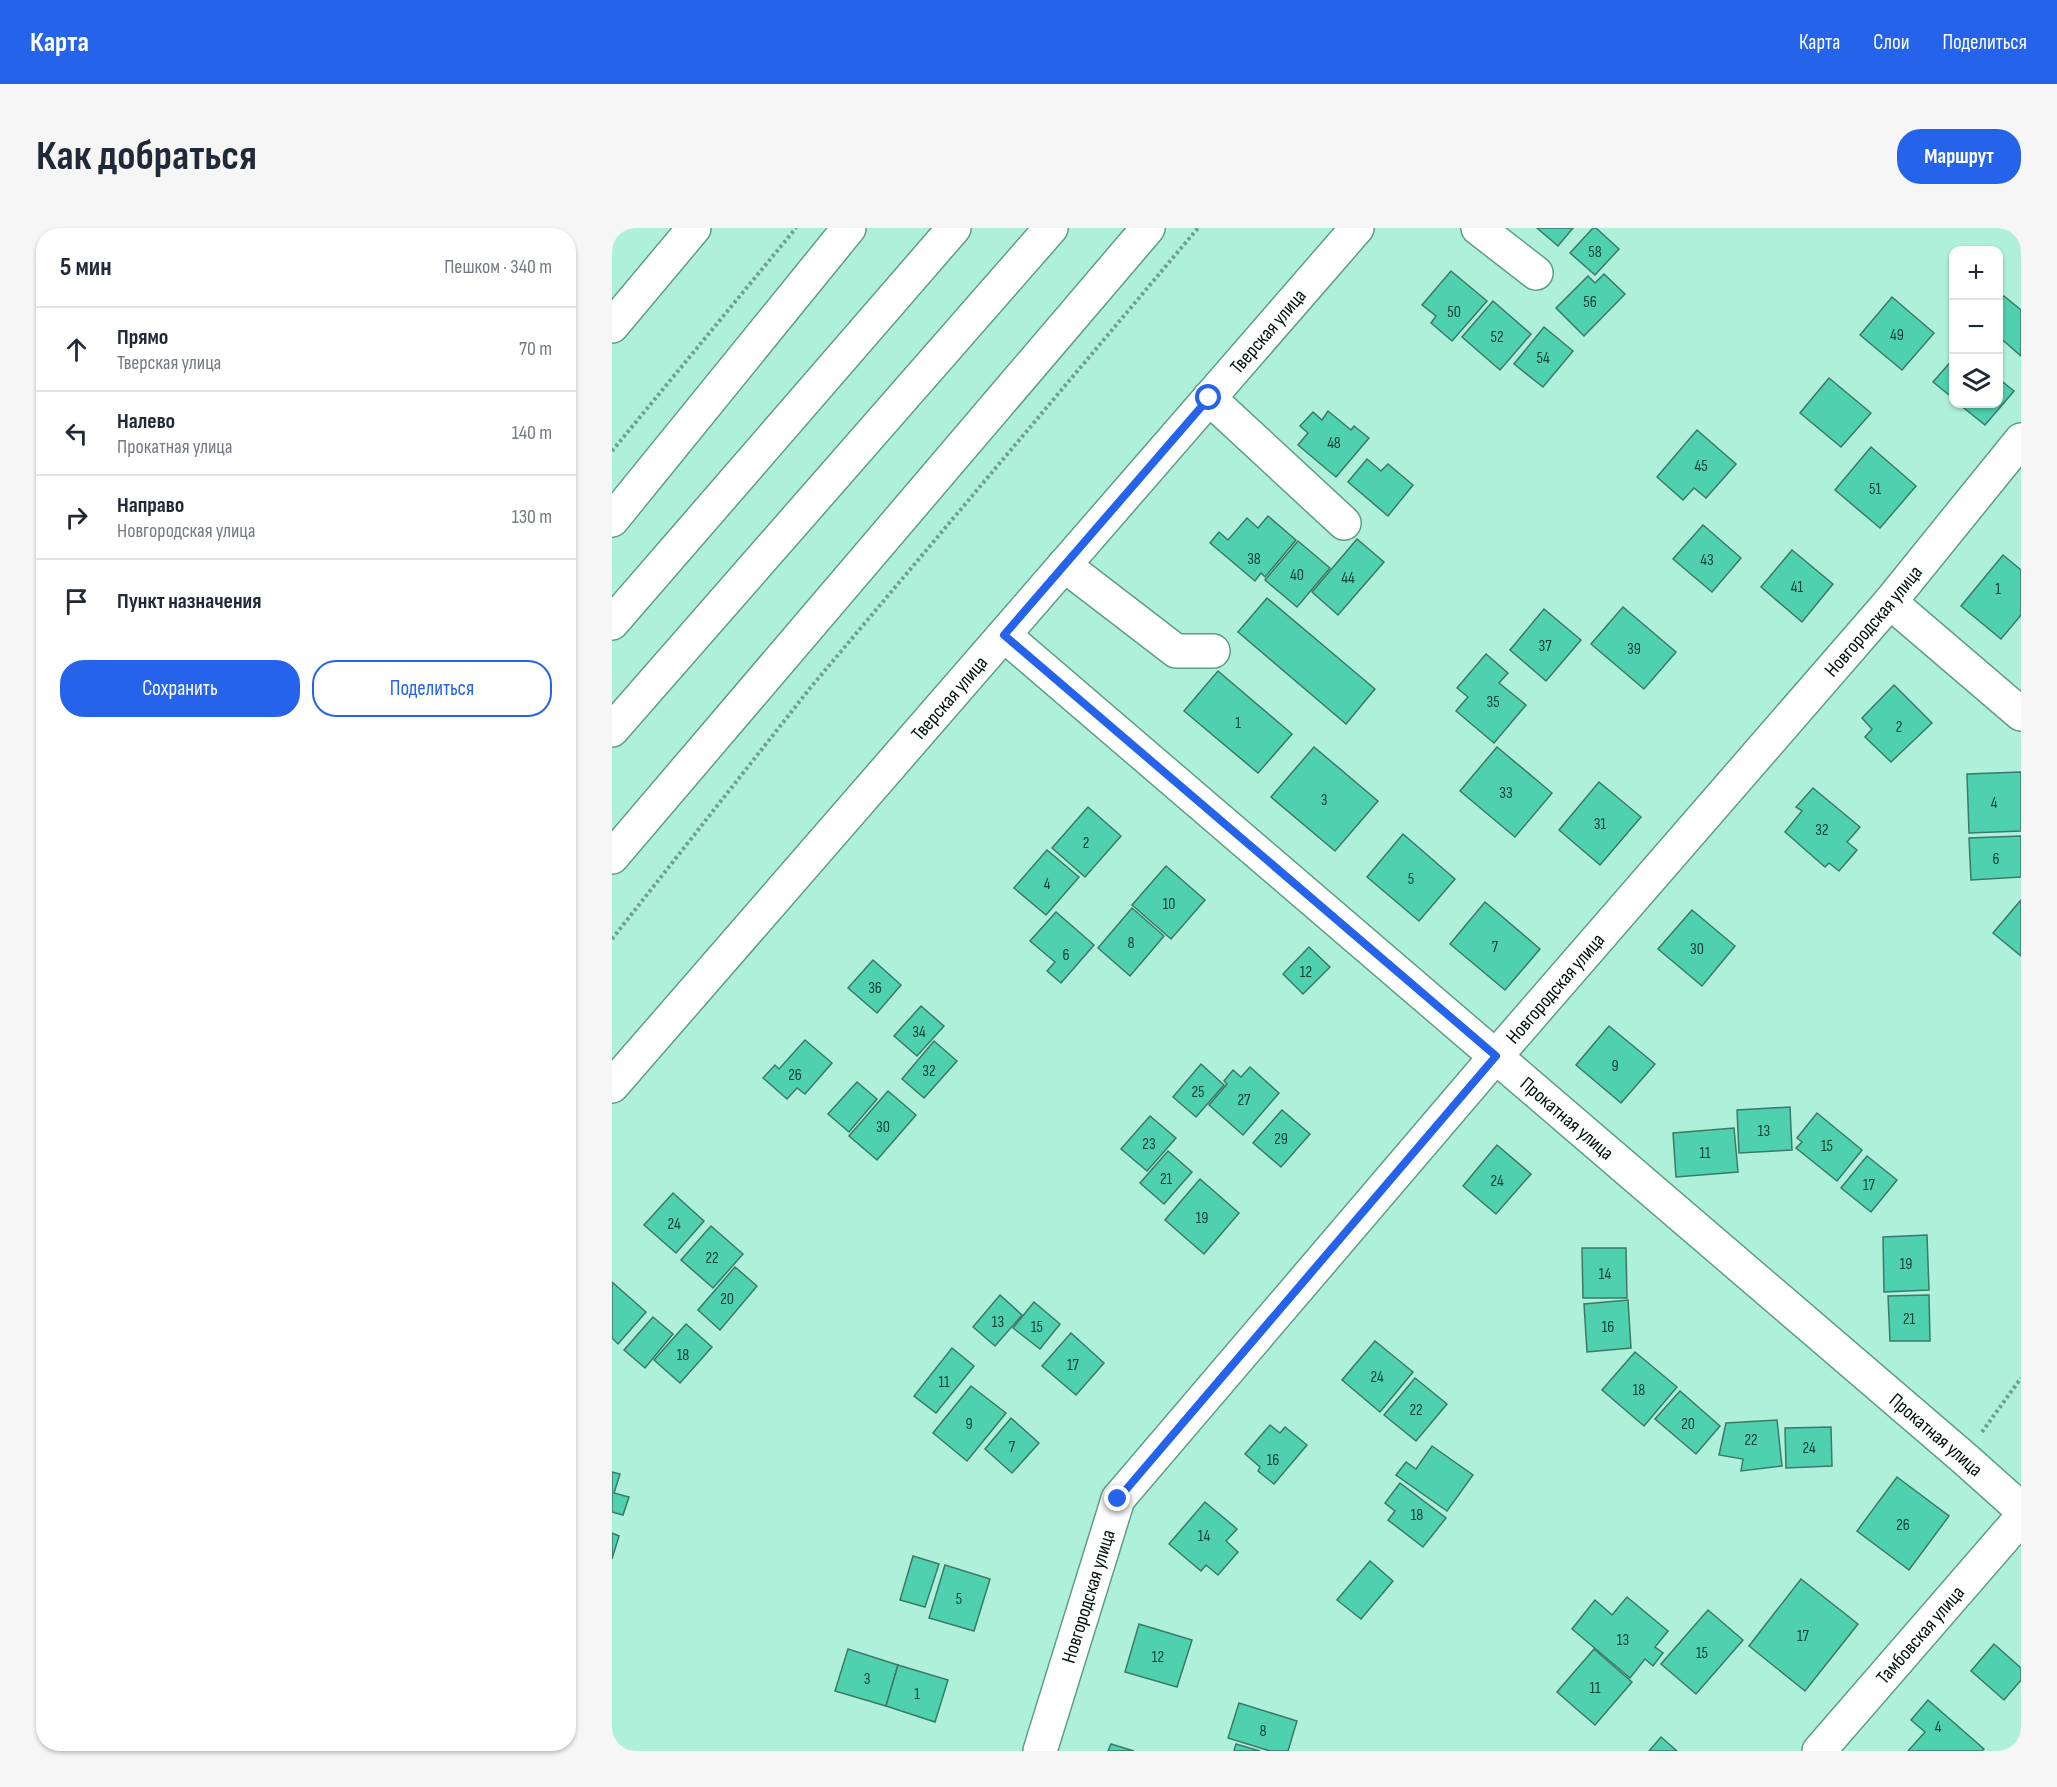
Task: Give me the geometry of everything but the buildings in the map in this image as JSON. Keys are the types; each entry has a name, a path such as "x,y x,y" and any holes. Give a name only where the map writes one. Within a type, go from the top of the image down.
{"street":[{"path":"612,326 694,228"},
{"path":"612,520 849,228"},
{"path":"612,623 954,228"},
{"path":"612,730 1051,228"},
{"path":"612,857 1148,228"},
{"name":"Тверская улица","path":"612,1086 1357,228"},
{"path":"1478,228 1536,273"},
{"path":"1209,398 1344,523"},
{"name":"Новгородская улица","path":"1040,1751 1118,1499 1496,1056 1890,602 2021,440"},
{"path":"1064,565 1176,651 1213,651"},
{"path":"1890,602 2021,714"},
{"name":"Прокатная улица","path":"1004,635 2021,1509"},
{"name":"Тамбовская улица","path":"1819,1751 2021,1518"}],"path":[{"path":"612,451 796,228"},
{"path":"612,939 811,687 1198,228"},
{"path":"1964,1458 2021,1378"}],"route":[{"path":"1118,1499 1496,1056 1004,635 1209,398"}]}
